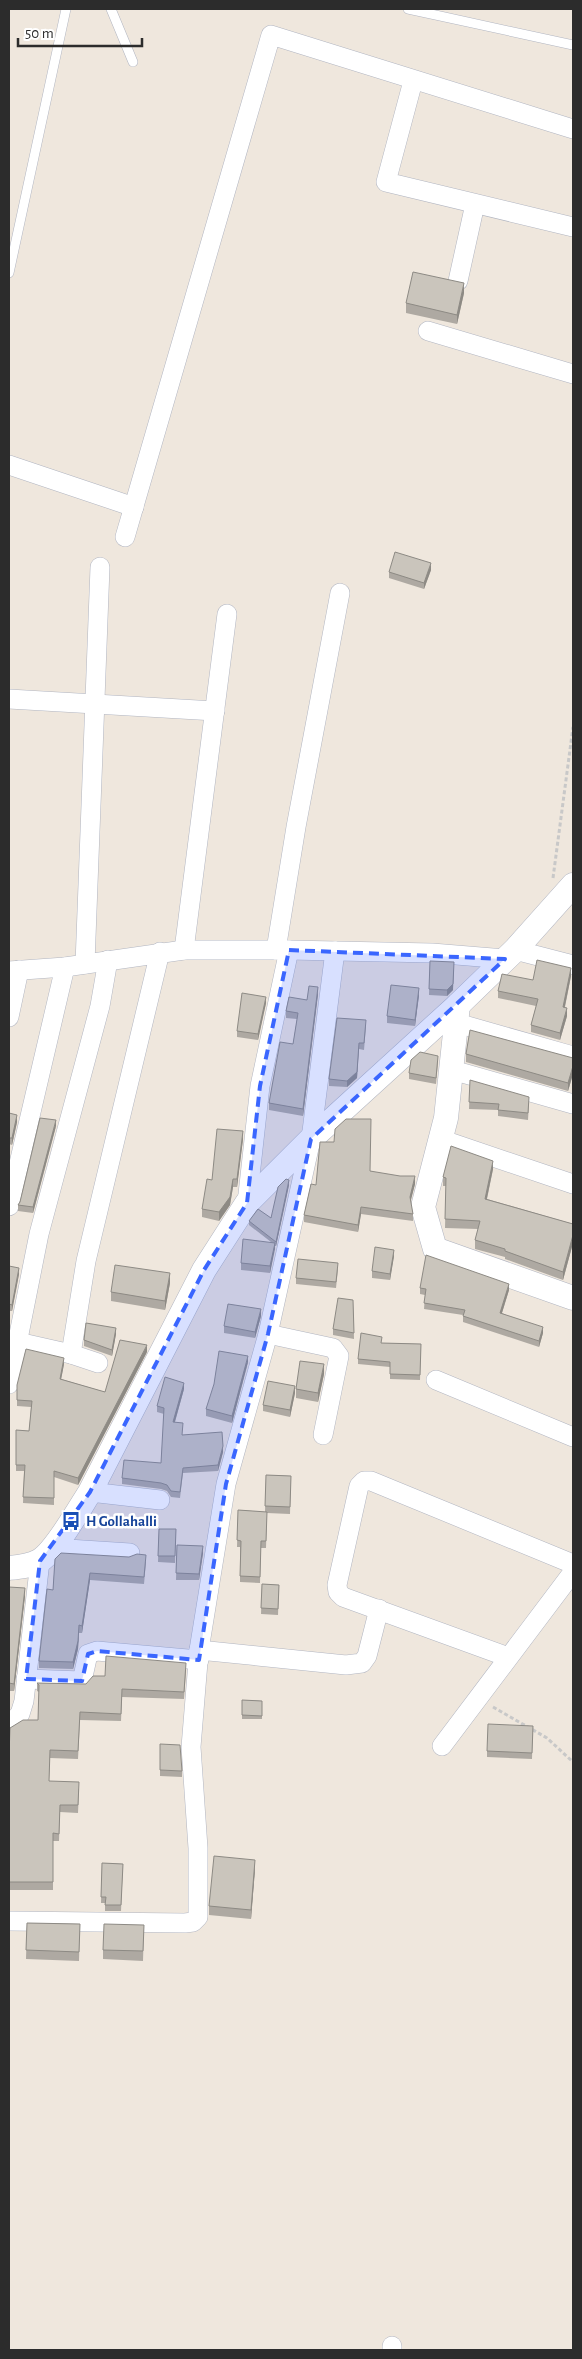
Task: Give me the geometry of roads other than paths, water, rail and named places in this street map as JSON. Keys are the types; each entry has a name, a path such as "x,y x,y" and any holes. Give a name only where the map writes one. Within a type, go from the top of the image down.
{"street":[{"path":"125,537 270,35 413,81 573,129"},
{"path":"413,81 386,182 573,227"},
{"path":"458,281 475,204"},
{"path":"428,331 573,374"},
{"path":"9,465 134,507"},
{"path":"85,964 100,568"},
{"path":"247,1203 260,1086 282,950 296,827 340,593"},
{"path":"184,950 227,614"},
{"path":"9,699 215,711"},
{"path":"9,1568 28,1565 46,1554 90,1492 204,1270 247,1203 311,1138 457,1014 510,954 555,908 573,885"},
{"path":"9,1016 14,970 65,967 160,952 184,950 282,950 466,955 510,954 573,965"},
{"path":"9,1921 185,1923 196,1920 199,1911 198,1848 191,1722 199,1655 226,1484 268,1334 311,1138 335,951"},
{"path":"71,1354 86,1261 160,952"},
{"path":"10,1374 13,1341 38,1234 100,1006 108,960"},
{"path":"9,1206 65,967"},
{"path":"457,1014 573,1056"},
{"path":"457,1014 446,1118 423,1207 435,1249 573,1298"},
{"path":"452,1070 573,1104"},
{"path":"440,1139 573,1184"},
{"path":"268,1334 333,1348 339,1356 323,1434"},
{"path":"13,1341 71,1354 98,1363"},
{"path":"436,1380 573,1437"},
{"path":"508,1657 343,1597 338,1592 337,1584 359,1486 364,1481 372,1481 573,1564"},
{"path":"90,1492 160,1500"},
{"path":"46,1554 130,1553"},
{"path":"9,1725 23,1709 46,1554"},
{"path":"442,1746 573,1572"},
{"path":"26,1679 82,1681 88,1654 98,1652 199,1655 346,1665 362,1663 367,1656 379,1609"}],"lane":[{"path":"9,274 66,9"},
{"path":"111,9 133,62"},
{"path":"408,9 573,45"}],"place":[{"name":"H Gollahalli","path":"71,1521"}]}
